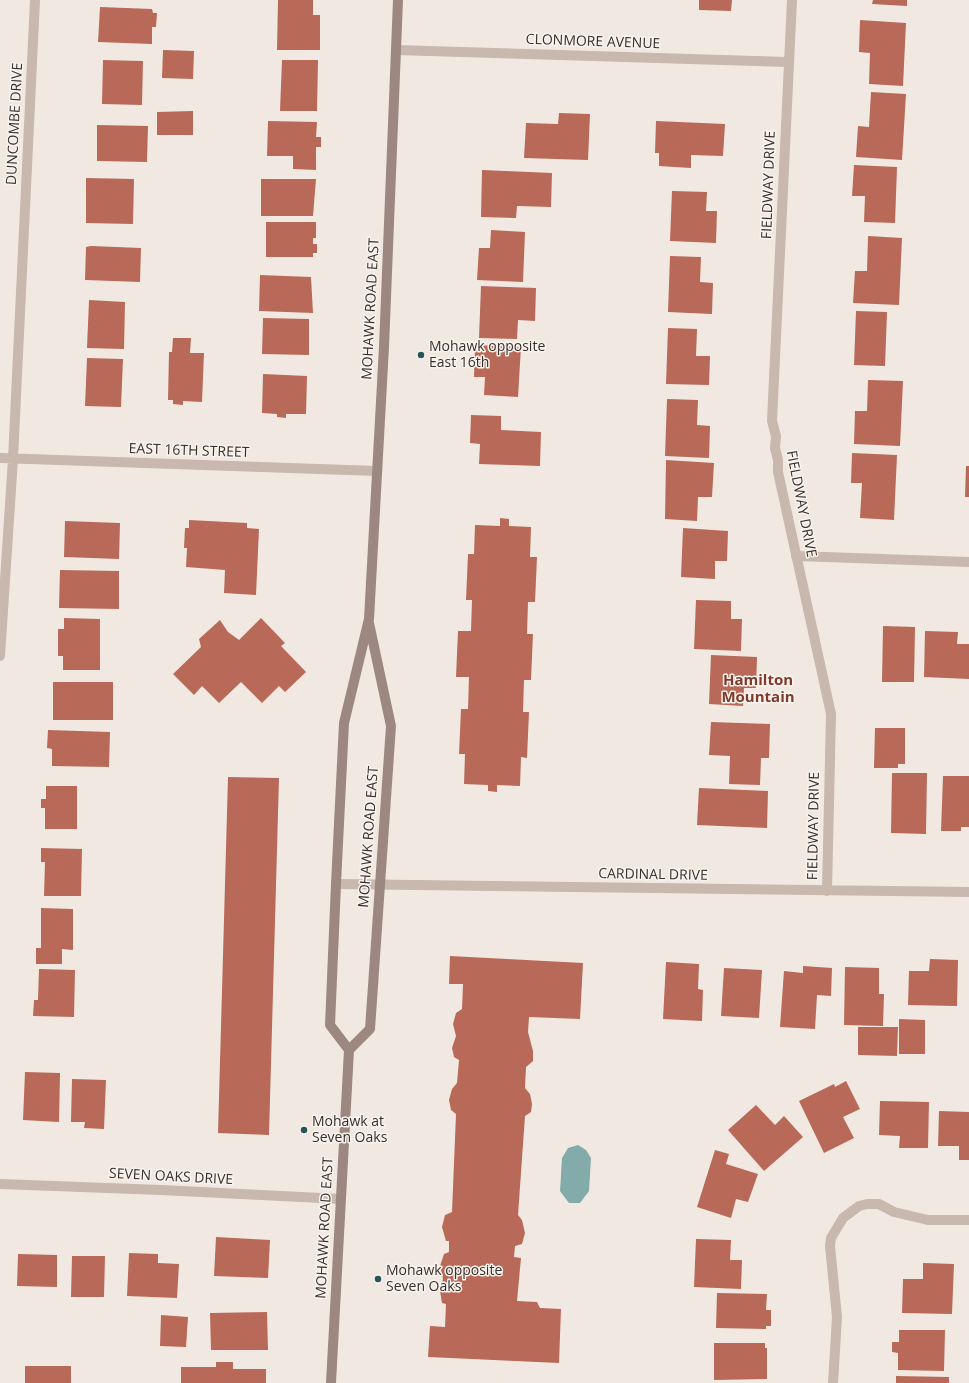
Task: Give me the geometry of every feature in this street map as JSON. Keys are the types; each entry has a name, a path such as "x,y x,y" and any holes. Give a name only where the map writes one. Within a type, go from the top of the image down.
{"main road":[{"name":"MOHAWK ROAD EAST","path":"331,1383 349,1050 330,1025 336,884 344,723 369,619 398,0"},
{"name":"MOHAWK ROAD EAST","path":"349,1050 370,1029 391,726 369,619"}],"street":[{"name":"DUNCOMBE DRIVE","path":"0,656 13,459 35,0"},
{"name":"FIELDWAY DRIVE","path":"792,0 772,421 776,436 775,448 778,460 778,472 831,714 827,891"},
{"name":"CLONMORE AVENUE","path":"396,50 788,62"},
{"name":"EAST 16TH STREET","path":"0,458 377,471"},
{"path":"796,556 969,562"},
{"name":"CARDINAL DRIVE","path":"336,884 969,892"},
{"name":"SEVEN OAKS DRIVE","path":"0,1184 340,1199"},
{"path":"833,1383 837,1317 830,1246 832,1238 843,1218 859,1206 867,1204 880,1204 894,1212 928,1220 969,1220"}],"water":[{"path":"578,1145 586,1150 591,1158 589,1191 580,1203 569,1203 560,1191 562,1158 568,1148"}],"building":[{"path":"278,0 313,0 313,15 320,15 320,50 277,50"},
{"path":"699,0 732,0 731,11 699,10"},
{"path":"873,0 907,0 907,6 872,4"},
{"path":"100,7 152,9 153,13 157,13 156,27 152,27 152,44 98,42"},
{"path":"860,20 906,23 903,86 869,84 870,53 859,52"},
{"path":"163,50 194,51 193,79 162,78"},
{"path":"103,60 143,61 142,105 102,104"},
{"path":"282,60 318,60 317,111 280,111"},
{"path":"871,92 906,94 902,160 856,157 858,126 869,127"},
{"path":"193,111 193,135 157,135 157,112"},
{"path":"559,113 590,114 588,160 524,158 526,123 558,124"},
{"path":"268,121 317,122 316,137 321,137 321,147 316,147 316,170 293,169 293,156 267,156"},
{"path":"656,121 725,124 723,156 691,155 691,168 659,166 659,153 655,153"},
{"path":"97,125 148,126 147,162 97,161"},
{"path":"854,165 897,167 895,223 864,222 865,196 852,196"},
{"path":"482,170 552,173 551,207 517,206 516,218 481,217"},
{"path":"86,178 134,179 133,224 86,223"},
{"path":"261,179 316,179 313,216 261,216"},
{"path":"672,191 707,192 706,211 717,211 716,243 670,241"},
{"path":"266,222 316,222 316,238 313,238 313,244 317,244 317,253 313,253 313,257 266,257"},
{"path":"491,230 525,232 523,282 477,280 479,248 490,248"},
{"path":"868,236 902,238 899,305 853,303 855,271 867,271"},
{"path":"86,247 141,248 140,282 85,280"},
{"path":"670,256 701,257 700,282 713,283 712,314 668,312"},
{"path":"260,275 311,277 313,313 259,311"},
{"path":"481,286 536,288 535,321 518,320 517,339 479,338"},
{"path":"89,300 125,302 124,349 87,348"},
{"path":"856,311 887,312 885,366 854,365"},
{"path":"263,318 309,319 309,355 262,354"},
{"path":"668,328 697,329 696,356 710,356 709,385 666,384"},
{"path":"173,338 191,338 190,353 204,353 202,402 183,401 183,405 173,404 173,400 168,400 169,352 172,352"},
{"path":"475,345 521,347 518,397 484,395 485,377 474,377"},
{"path":"87,358 123,359 121,407 85,406"},
{"path":"263,374 307,376 306,414 286,414 286,418 277,417 277,414 262,413"},
{"path":"868,380 903,381 900,446 854,444 855,411 867,411"},
{"path":"667,399 698,400 697,425 710,426 709,458 665,456"},
{"path":"471,415 501,416 501,430 541,432 540,466 479,464 480,444 470,443"},
{"path":"852,453 897,455 894,520 860,518 862,483 851,483"},
{"path":"666,460 714,463 712,497 698,497 697,521 665,519"},
{"path":"966,466 969,466 969,497 965,497"},
{"path":"500,518 509,519 509,526 531,527 530,557 537,557 535,602 528,602 527,634 533,634 531,680 524,680 523,712 529,712 527,758 521,757 520,786 497,785 497,792 488,791 488,785 464,784 465,754 459,754 461,709 468,709 469,677 456,677 458,631 471,631 472,600 466,600 468,554 474,554 475,525 500,526"},
{"path":"189,520 247,523 247,528 259,529 256,595 224,593 225,570 186,567 187,548 184,548 185,528 189,528"},
{"path":"65,521 120,523 119,559 64,557"},
{"path":"683,528 728,531 727,561 715,561 715,579 681,577"},
{"path":"60,570 119,571 119,609 59,608"},
{"path":"696,600 731,601 731,619 742,619 741,651 694,649"},
{"path":"64,618 100,619 100,670 63,670 63,656 58,656 58,629 64,629"},
{"path":"261,618 285,643 281,646 306,672 285,692 279,686 262,703 241,682 219,703 202,686 194,695 173,674 201,647 199,639 220,620 228,632 239,640"},
{"path":"883,626 915,627 914,682 882,682"},
{"path":"925,631 958,632 957,644 969,644 969,679 924,677"},
{"path":"711,655 757,657 756,688 744,688 743,706 709,704"},
{"path":"53,682 113,682 113,720 53,720"},
{"path":"711,722 770,724 769,758 761,758 760,785 729,784 730,756 709,755"},
{"path":"875,728 905,728 905,764 898,764 898,768 874,768"},
{"path":"48,730 110,732 109,767 52,766 52,749 47,748"},
{"path":"892,773 927,773 926,834 891,833"},
{"path":"943,776 969,776 969,827 961,827 961,831 941,831"},
{"path":"228,777 279,778 269,1135 218,1133"},
{"path":"46,786 77,786 77,829 45,829 45,808 41,808 41,799 46,799"},
{"path":"699,788 768,791 767,828 697,825"},
{"path":"41,848 82,849 81,896 44,896 45,862 41,862"},
{"path":"41,908 73,909 73,950 62,949 62,964 36,964 36,948 41,948"},
{"path":"450,956 583,963 580,1019 529,1017 528,1032 533,1051 533,1061 526,1067 525,1088 530,1094 532,1104 531,1112 525,1116 518,1215 522,1220 525,1233 522,1244 515,1246 514,1257 521,1258 517,1301 537,1302 540,1308 561,1309 559,1363 428,1357 430,1326 445,1327 446,1304 442,1303 440,1291 443,1279 440,1266 444,1254 449,1252 449,1241 446,1241 442,1227 445,1215 452,1212 456,1114 451,1110 449,1100 452,1089 457,1083 459,1060 454,1057 452,1048 456,1036 453,1024 456,1013 462,1009 463,984 449,984"},
{"path":"930,959 958,960 957,1006 908,1005 909,971 929,971"},
{"path":"666,962 699,964 698,989 703,990 702,1021 663,1019"},
{"path":"803,966 832,968 831,996 817,995 815,1029 780,1027 784,971 803,973"},
{"path":"845,967 879,968 879,994 884,994 883,1026 844,1025"},
{"path":"724,968 762,970 759,1018 721,1016"},
{"path":"39,969 75,970 74,1017 33,1016 34,1000 38,1000"},
{"path":"899,1019 925,1020 925,1054 899,1054"},
{"path":"858,1027 898,1027 897,1056 858,1055"},
{"path":"25,1072 60,1073 59,1122 23,1120"},
{"path":"72,1079 106,1080 104,1129 84,1128 85,1122 71,1122"},
{"path":"846,1081 860,1109 843,1117 854,1138 824,1153 799,1101 834,1084 835,1087"},
{"path":"880,1101 929,1102 928,1148 899,1148 900,1136 879,1135"},
{"path":"756,1105 775,1125 784,1116 803,1137 764,1171 728,1130"},
{"path":"939,1111 969,1112 969,1160 959,1160 959,1146 938,1146"},
{"path":"715,1150 729,1154 726,1164 758,1174 748,1202 736,1199 731,1218 697,1207"},
{"path":"216,1237 270,1240 268,1278 214,1276"},
{"path":"696,1239 731,1240 730,1260 742,1260 741,1289 694,1287"},
{"path":"129,1253 158,1254 158,1263 179,1264 177,1298 127,1296"},
{"path":"18,1254 57,1255 57,1287 17,1286"},
{"path":"72,1256 105,1256 104,1297 71,1297"},
{"path":"923,1263 954,1264 952,1314 902,1313 903,1279 923,1279"},
{"path":"717,1293 767,1294 766,1310 771,1310 771,1326 766,1326 766,1329 716,1328"},
{"path":"267,1312 268,1350 211,1350 210,1313"},
{"path":"161,1315 188,1317 186,1347 160,1346"},
{"path":"899,1330 945,1330 944,1371 898,1370 898,1353 892,1352 892,1342 899,1342"},
{"path":"714,1343 765,1343 765,1348 767,1348 767,1379 714,1380"},
{"path":"216,1362 233,1362 233,1369 266,1369 266,1383 181,1383 181,1367 216,1367"},
{"path":"25,1366 71,1366 71,1383 25,1383"},
{"path":"896,1376 949,1377 949,1383 896,1383"}],"place":[{"name":"Mohawk opposite East 16th","path":"421,355"},
{"name":"Mohawk at Seven Oaks","path":"304,1130"},
{"name":"Mohawk opposite Seven Oaks","path":"378,1279"}],"district":[{"name":"Hamilton Mountain","path":"758,690"}]}
